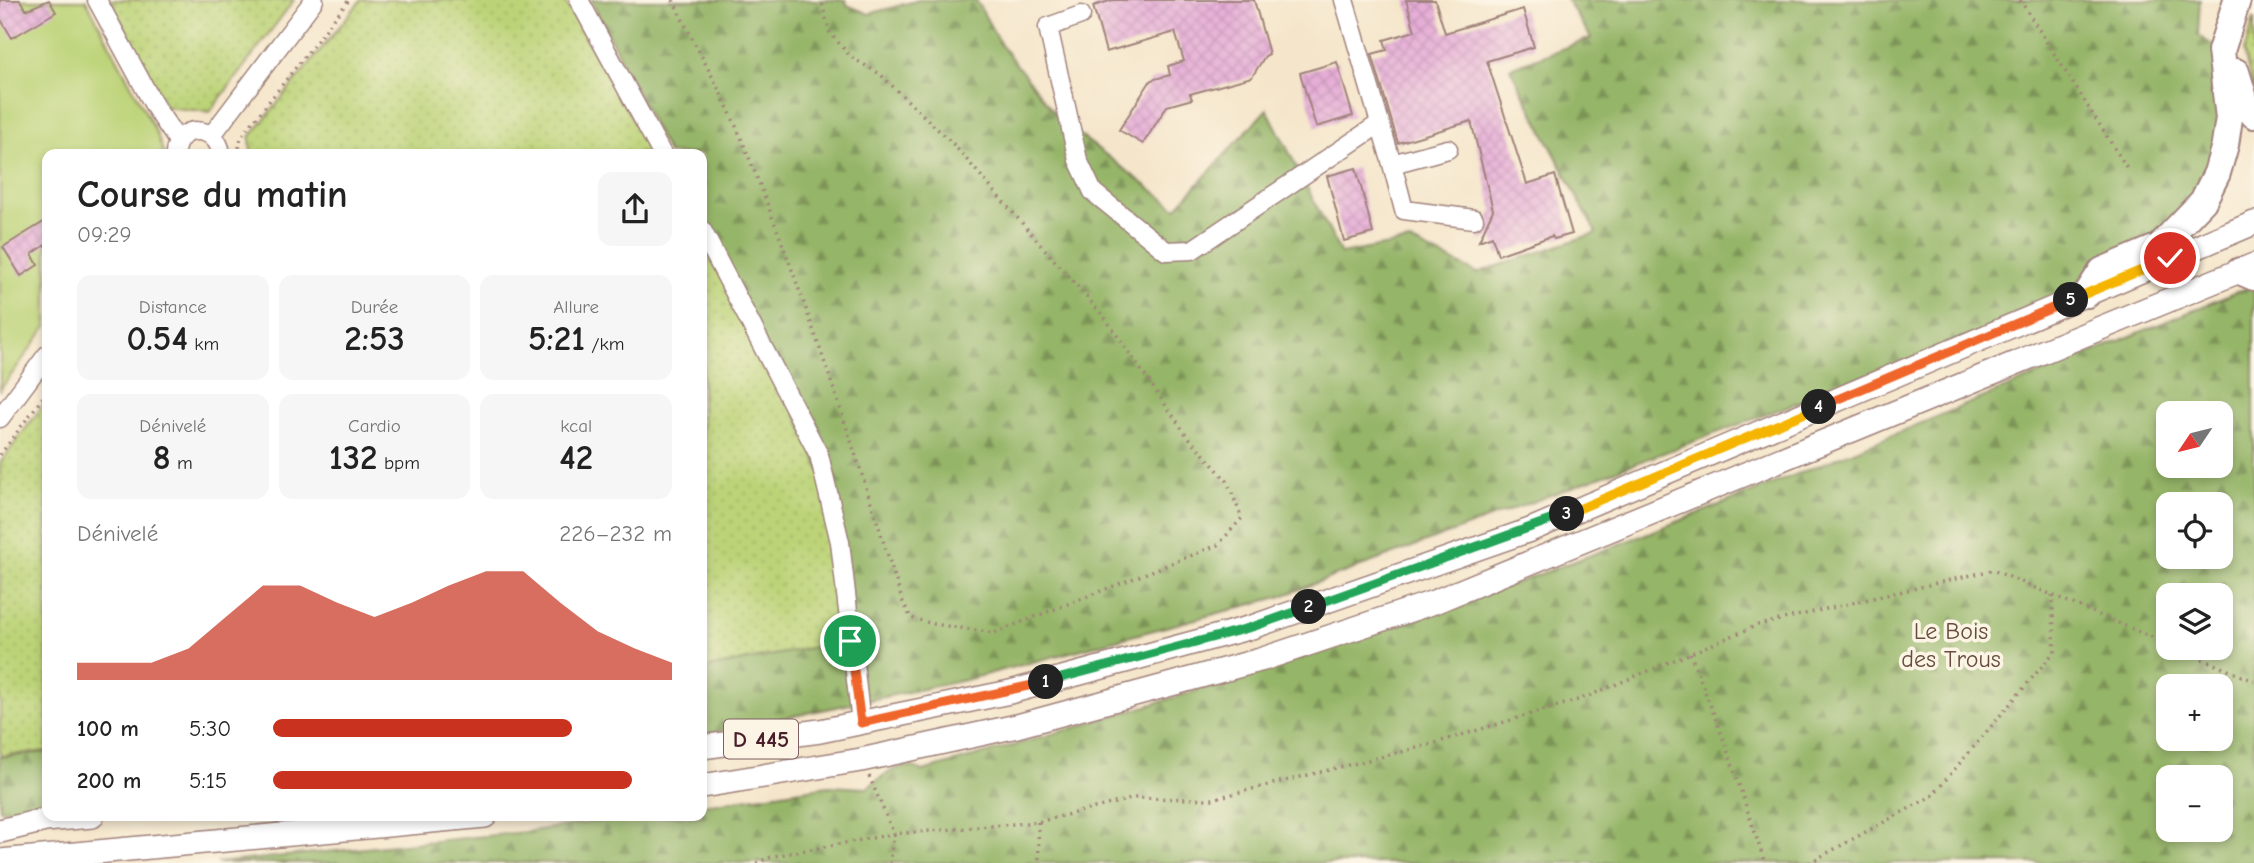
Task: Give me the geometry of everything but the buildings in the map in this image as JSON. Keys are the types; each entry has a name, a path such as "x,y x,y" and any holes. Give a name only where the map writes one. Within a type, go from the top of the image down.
{"highway":[{"path":"2087,294 2102,271 2159,247 2203,201 2217,173 2225,145 2229,118 2221,51 2237,0"},
{"path":"2254,0 2239,32 2234,56 2237,81 2246,105 2254,115"}],"main road":[{"name":"D 445","path":"707,746 820,731 1010,692 1252,627 1530,530 2254,223"},
{"name":"D 445","path":"707,785 861,760 1017,726 1260,660 1434,603 2250,271"},
{"path":"0,831 42,821"},
{"path":"0,861 431,821"}],"street":[{"path":"97,0 176,148"},
{"path":"212,135 314,0"},
{"path":"579,0 659,149"},
{"path":"1344,0 1404,210 1474,219"},
{"path":"1081,15 1048,27 1078,160 1093,192 1166,251 1192,250 1380,124"},
{"path":"176,148 184,135 197,130 212,135 220,149"},
{"path":"1392,164 1448,149"},
{"path":"707,240 819,456 840,542 861,723"},
{"path":"0,418 42,362"}],"path":[{"path":"239,149 241,137 349,0"},
{"path":"673,0 740,135 850,435 902,600 911,618 934,625 994,633 1218,545 1242,518 1227,481 1185,433 1105,318 953,144 880,74 852,57 830,33 821,0"},
{"path":"2020,0 2129,171"},
{"path":"0,455 42,400"},
{"path":"756,863 774,856 894,834 1038,822 1135,797 1212,799 1425,746 1581,698 1758,625 1993,570 2156,639"},
{"path":"1809,863 1932,796 2055,651 2052,595"},
{"path":"1690,653 1725,743 1765,863"},
{"path":"2204,660 2254,681"},
{"path":"861,760 894,834 890,863"},
{"path":"1038,822 1039,863"}],"green space":[{"path":"0,0 86,0 156,132 162,149 42,149 42,333 0,390"},
{"path":"110,0 294,0 210,112 166,107"},
{"path":"361,0 564,0 649,149 251,149 250,137"},
{"path":"591,0 846,0 847,5 869,14 919,0 976,0 1001,45 1060,120 1176,208 1267,109 1341,254 1410,241 1477,273 1596,233 1510,68 1591,38 1567,0 2200,0 2198,35 2221,51 2226,80 2203,201 2087,294 1279,597 965,680 707,734 707,668 850,640 829,491 782,381 707,231 707,149 666,149"},
{"path":"2254,18 2254,96 2244,52"},
{"path":"707,250 819,455 851,641 707,668"},
{"name":"Le Bois des Trous","path":"2254,285 2254,863 216,863 525,832 600,821 707,821 707,804 829,786 867,788 893,770 907,767 923,771 1243,676 1370,635 1743,496"},
{"path":"42,407 42,752 0,756 0,463"},
{"path":"42,753 42,806 0,810 0,757"}],"route":[{"path":"850,641 861,723 1010,692 1252,627 1530,530 2170,258"}]}
